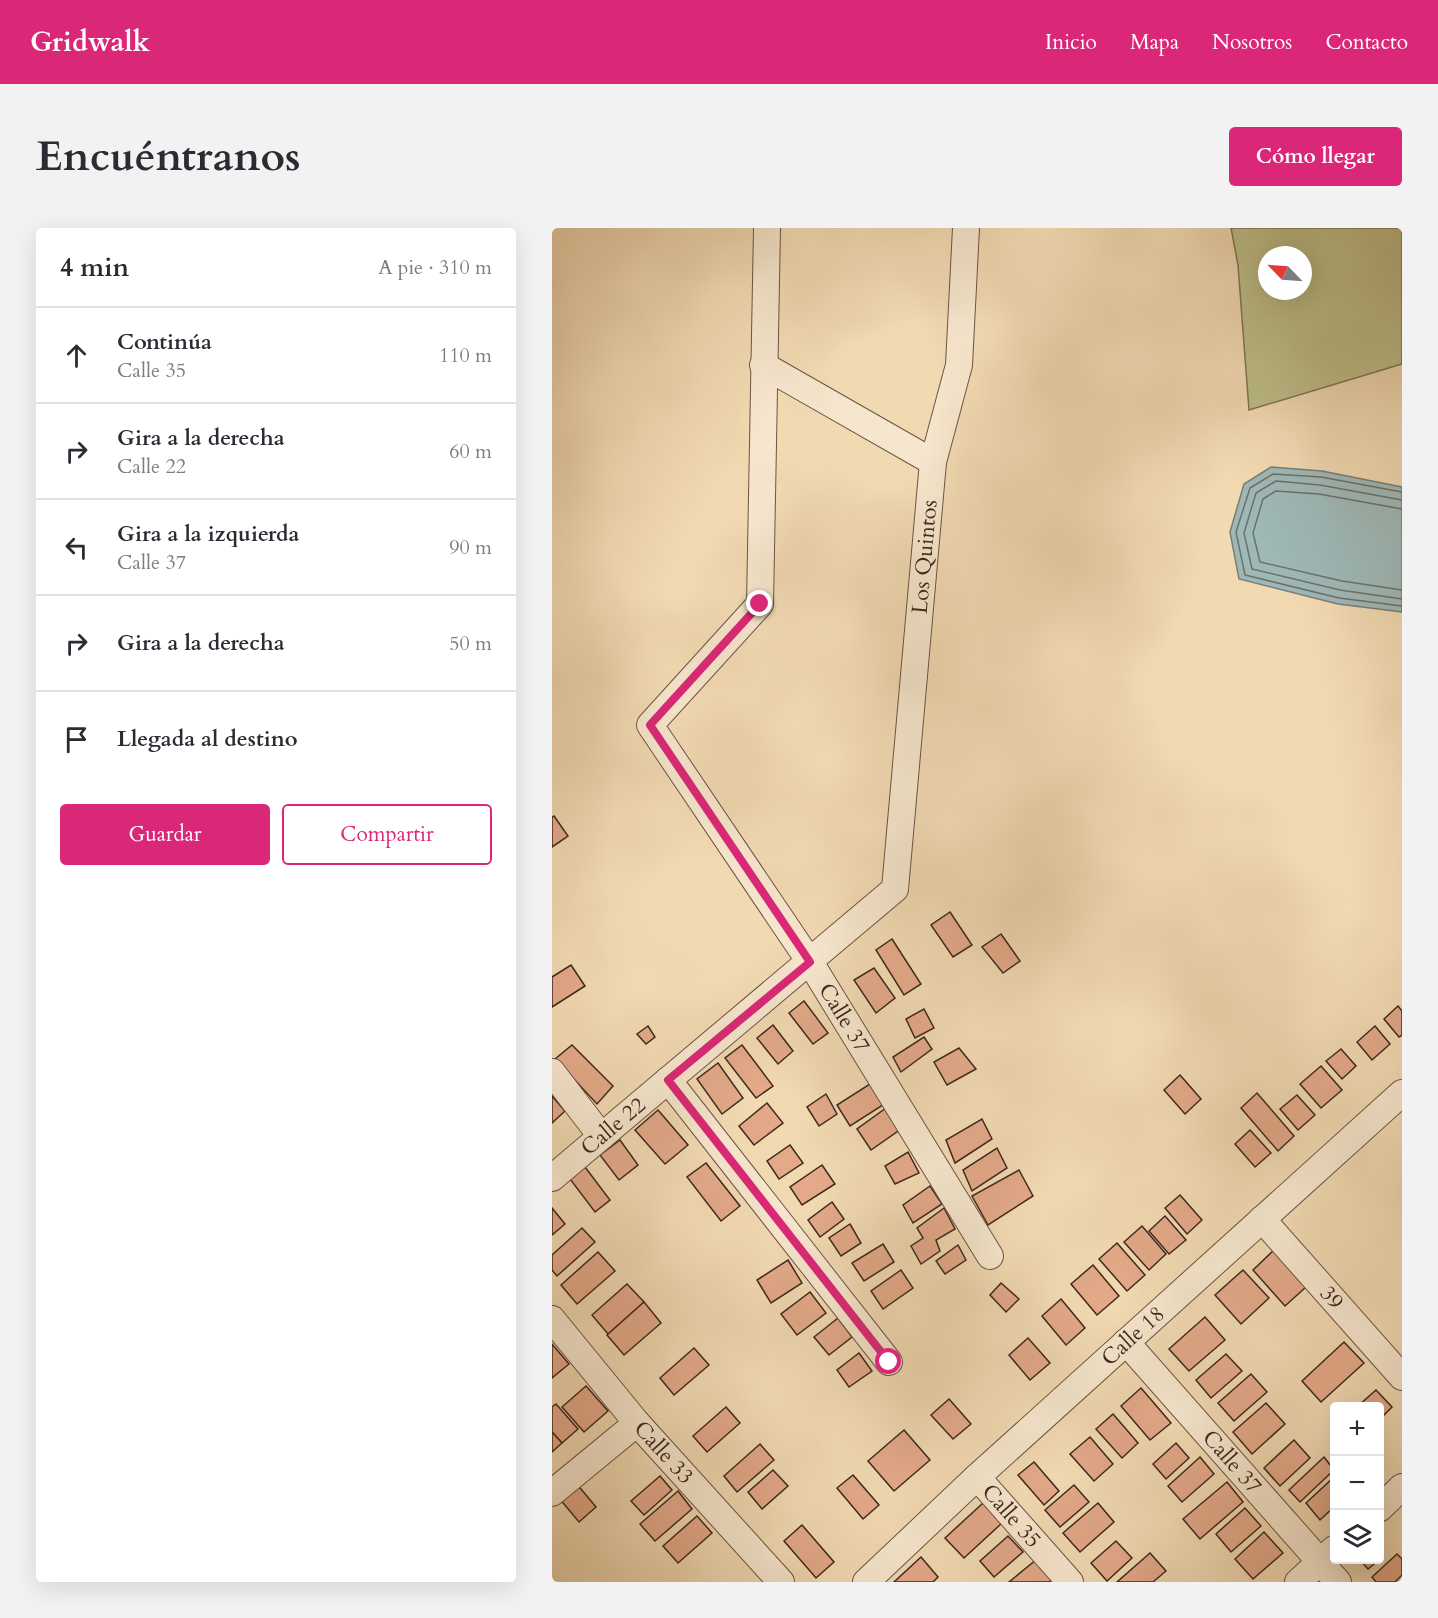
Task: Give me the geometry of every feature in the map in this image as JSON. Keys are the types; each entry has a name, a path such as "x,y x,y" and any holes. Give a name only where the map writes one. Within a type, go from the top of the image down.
{"street":[{"path":"767,228 763,365 933,462"},
{"name":"Los Quintos","path":"895,889 933,462 959,365 966,228"},
{"name":"Calle 37","path":"763,365 760,604 650,725 810,962 990,1256"},
{"name":"Calle 22","path":"552,1178 895,889"},
{"path":"552,1072 601,1136"},
{"path":"668,1080 889,1362"},
{"name":"Calle 18","path":"866,1582 977,1477 1402,1093"},
{"name":"39","path":"1262,1219 1402,1377"},
{"name":"Calle 33","path":"552,1319 637,1424 781,1582"},
{"name":"Calle 37","path":"1126,1342 1327,1556 1338,1582"},
{"path":"552,1493 637,1424"},
{"name":"Calle 35","path":"977,1477 1070,1582"},
{"path":"1384,1504 1402,1487"},
{"path":"1298,1582 1327,1556"}],"green space":[{"path":"1231,228 1402,228 1402,364 1249,410 1238,265"}],"water":[{"path":"1271,467 1322,471 1402,487 1402,612 1338,604 1239,579 1230,532 1244,484"}],"building":[{"path":"554,816 568,836 552,847 552,817"},
{"path":"950,912 972,945 953,957 931,925"},
{"path":"1001,934 1020,961 1003,973 982,947"},
{"path":"892,939 921,984 904,995 876,950"},
{"path":"571,965 585,986 552,1007 552,977"},
{"path":"874,968 895,998 876,1013 854,980"},
{"path":"804,1001 828,1033 813,1044 789,1013"},
{"path":"1398,1006 1402,1011 1402,1035 1399,1037 1384,1019"},
{"path":"924,1009 934,1028 915,1038 906,1019"},
{"path":"773,1025 793,1051 778,1064 757,1038"},
{"path":"648,1026 655,1037 646,1044 637,1034"},
{"path":"1375,1026 1390,1044 1372,1060 1357,1042"},
{"path":"924,1037 932,1049 901,1072 893,1057"},
{"path":"572,1045 613,1086 597,1104 555,1059"},
{"path":"742,1045 773,1086 756,1098 725,1058"},
{"path":"959,1048 976,1069 947,1085 934,1062"},
{"path":"1341,1049 1356,1066 1342,1079 1326,1061"},
{"path":"718,1063 743,1098 722,1114 697,1079"},
{"path":"1321,1066 1342,1090 1321,1108 1300,1084"},
{"path":"1180,1075 1201,1099 1185,1114 1164,1090"},
{"path":"873,1082 886,1103 850,1126 837,1105"},
{"path":"1257,1093 1294,1136 1278,1151 1241,1108"},
{"path":"826,1094 837,1114 819,1126 807,1107"},
{"path":"1297,1095 1315,1115 1298,1130 1280,1109"},
{"path":"552,1096 565,1111 552,1123"},
{"path":"767,1103 783,1123 754,1145 739,1126"},
{"path":"886,1108 901,1129 871,1150 857,1129"},
{"path":"658,1110 688,1145 665,1164 635,1130"},
{"path":"982,1119 992,1139 955,1163 946,1140"},
{"path":"1250,1130 1271,1153 1255,1167 1235,1144"},
{"path":"620,1140 638,1165 619,1180 600,1155"},
{"path":"790,1145 803,1163 779,1179 767,1161"},
{"path":"997,1148 1007,1168 972,1191 963,1170"},
{"path":"908,1152 919,1173 895,1184 885,1166"},
{"path":"706,1163 740,1206 721,1221 687,1177"},
{"path":"822,1165 835,1184 802,1205 790,1187"},
{"path":"585,1167 610,1200 595,1212 570,1179"},
{"path":"1019,1170 1033,1196 988,1225 972,1196"},
{"path":"930,1186 942,1204 913,1223 903,1205"},
{"path":"1180,1195 1202,1220 1187,1234 1165,1208"},
{"path":"832,1202 844,1219 820,1237 808,1220"},
{"path":"552,1208 565,1224 552,1235"},
{"path":"944,1208 955,1229 936,1240 940,1251 921,1264 911,1246 923,1238 917,1228"},
{"path":"1165,1216 1186,1240 1169,1254 1149,1231"},
{"path":"850,1224 861,1243 841,1256 829,1238"},
{"path":"1142,1226 1166,1254 1149,1270 1124,1242"},
{"path":"582,1228 595,1242 557,1276 552,1270 552,1255"},
{"path":"1117,1243 1145,1275 1127,1291 1099,1259"},
{"path":"883,1244 894,1262 864,1281 852,1263"},
{"path":"958,1245 966,1260 945,1274 936,1261"},
{"path":"1274,1250 1306,1287 1285,1306 1253,1270"},
{"path":"598,1252 615,1271 577,1304 561,1285"},
{"path":"788,1260 802,1283 771,1303 757,1280"},
{"path":"1093,1265 1119,1296 1097,1315 1071,1284"},
{"path":"901,1270 913,1288 883,1309 871,1291"},
{"path":"1243,1270 1269,1298 1241,1324 1215,1295"},
{"path":"1001,1283 1019,1299 1006,1312 990,1295"},
{"path":"627,1284 644,1302 608,1334 592,1315"},
{"path":"810,1292 826,1313 797,1335 781,1314"},
{"path":"1061,1299 1085,1328 1066,1345 1042,1316"},
{"path":"644,1302 661,1323 624,1355 607,1335"},
{"path":"1205,1317 1225,1340 1189,1371 1169,1349"},
{"path":"838,1318 852,1337 829,1355 814,1337"},
{"path":"1028,1338 1050,1363 1030,1380 1009,1355"},
{"path":"1344,1342 1364,1363 1321,1402 1302,1381"},
{"path":"552,1344 569,1364 552,1378"},
{"path":"694,1348 709,1365 674,1395 660,1378"},
{"path":"859,1353 872,1371 849,1387 837,1370"},
{"path":"1226,1354 1242,1371 1211,1398 1196,1380"},
{"path":"1251,1374 1267,1392 1234,1421 1218,1403"},
{"path":"586,1386 608,1411 584,1432 562,1407"},
{"path":"1141,1388 1171,1423 1150,1440 1121,1406"},
{"path":"1376,1390 1392,1407 1384,1415 1384,1402 1362,1402"},
{"path":"949,1399 971,1424 953,1439 931,1415"},
{"path":"1266,1403 1285,1424 1252,1454 1233,1432"},
{"path":"556,1404 578,1429 562,1443 552,1432 552,1407"},
{"path":"726,1407 740,1423 707,1452 693,1436"},
{"path":"1113,1414 1138,1443 1122,1458 1096,1429"},
{"path":"904,1430 930,1460 894,1491 868,1461"},
{"path":"552,1432 562,1443 552,1452"},
{"path":"1090,1437 1113,1464 1094,1481 1070,1454"},
{"path":"1294,1440 1310,1458 1280,1486 1264,1468"},
{"path":"1176,1443 1189,1458 1166,1479 1153,1464"},
{"path":"760,1444 774,1460 737,1492 724,1476"},
{"path":"1200,1457 1214,1474 1182,1502 1168,1486"},
{"path":"1324,1457 1330,1465 1330,1474 1300,1502 1289,1490"},
{"path":"1034,1462 1059,1491 1044,1505 1018,1475"},
{"path":"773,1470 788,1486 762,1509 748,1492"},
{"path":"853,1475 879,1505 863,1519 837,1488"},
{"path":"660,1476 672,1490 644,1515 631,1501"},
{"path":"1330,1481 1330,1511 1320,1520 1306,1503"},
{"path":"1227,1482 1243,1502 1200,1539 1183,1519"},
{"path":"576,1483 596,1507 579,1522 559,1498"},
{"path":"1074,1485 1089,1502 1060,1527 1045,1510"},
{"path":"678,1491 692,1509 655,1541 640,1524"},
{"path":"983,1503 1002,1523 964,1558 945,1538"},
{"path":"1098,1503 1114,1522 1080,1552 1063,1533"},
{"path":"1245,1508 1261,1526 1231,1552 1216,1534"},
{"path":"697,1516 712,1533 678,1563 663,1546"},
{"path":"802,1525 834,1562 816,1578 784,1541"},
{"path":"1264,1532 1283,1553 1253,1579 1235,1559"},
{"path":"1008,1536 1023,1552 994,1577 980,1561"},
{"path":"1116,1541 1132,1558 1107,1581 1091,1563"},
{"path":"1150,1553 1166,1571 1153,1582 1117,1582"},
{"path":"1397,1554 1402,1559 1402,1575 1395,1582 1376,1582 1372,1577"},
{"path":"921,1557 938,1577 933,1582 894,1582"},
{"path":"1037,1559 1053,1578 1049,1582 1009,1582"},
{"path":"1364,1564 1374,1564 1368,1569"}],"route":[{"path":"760,604 650,725 810,962 668,1080 889,1362"}]}
